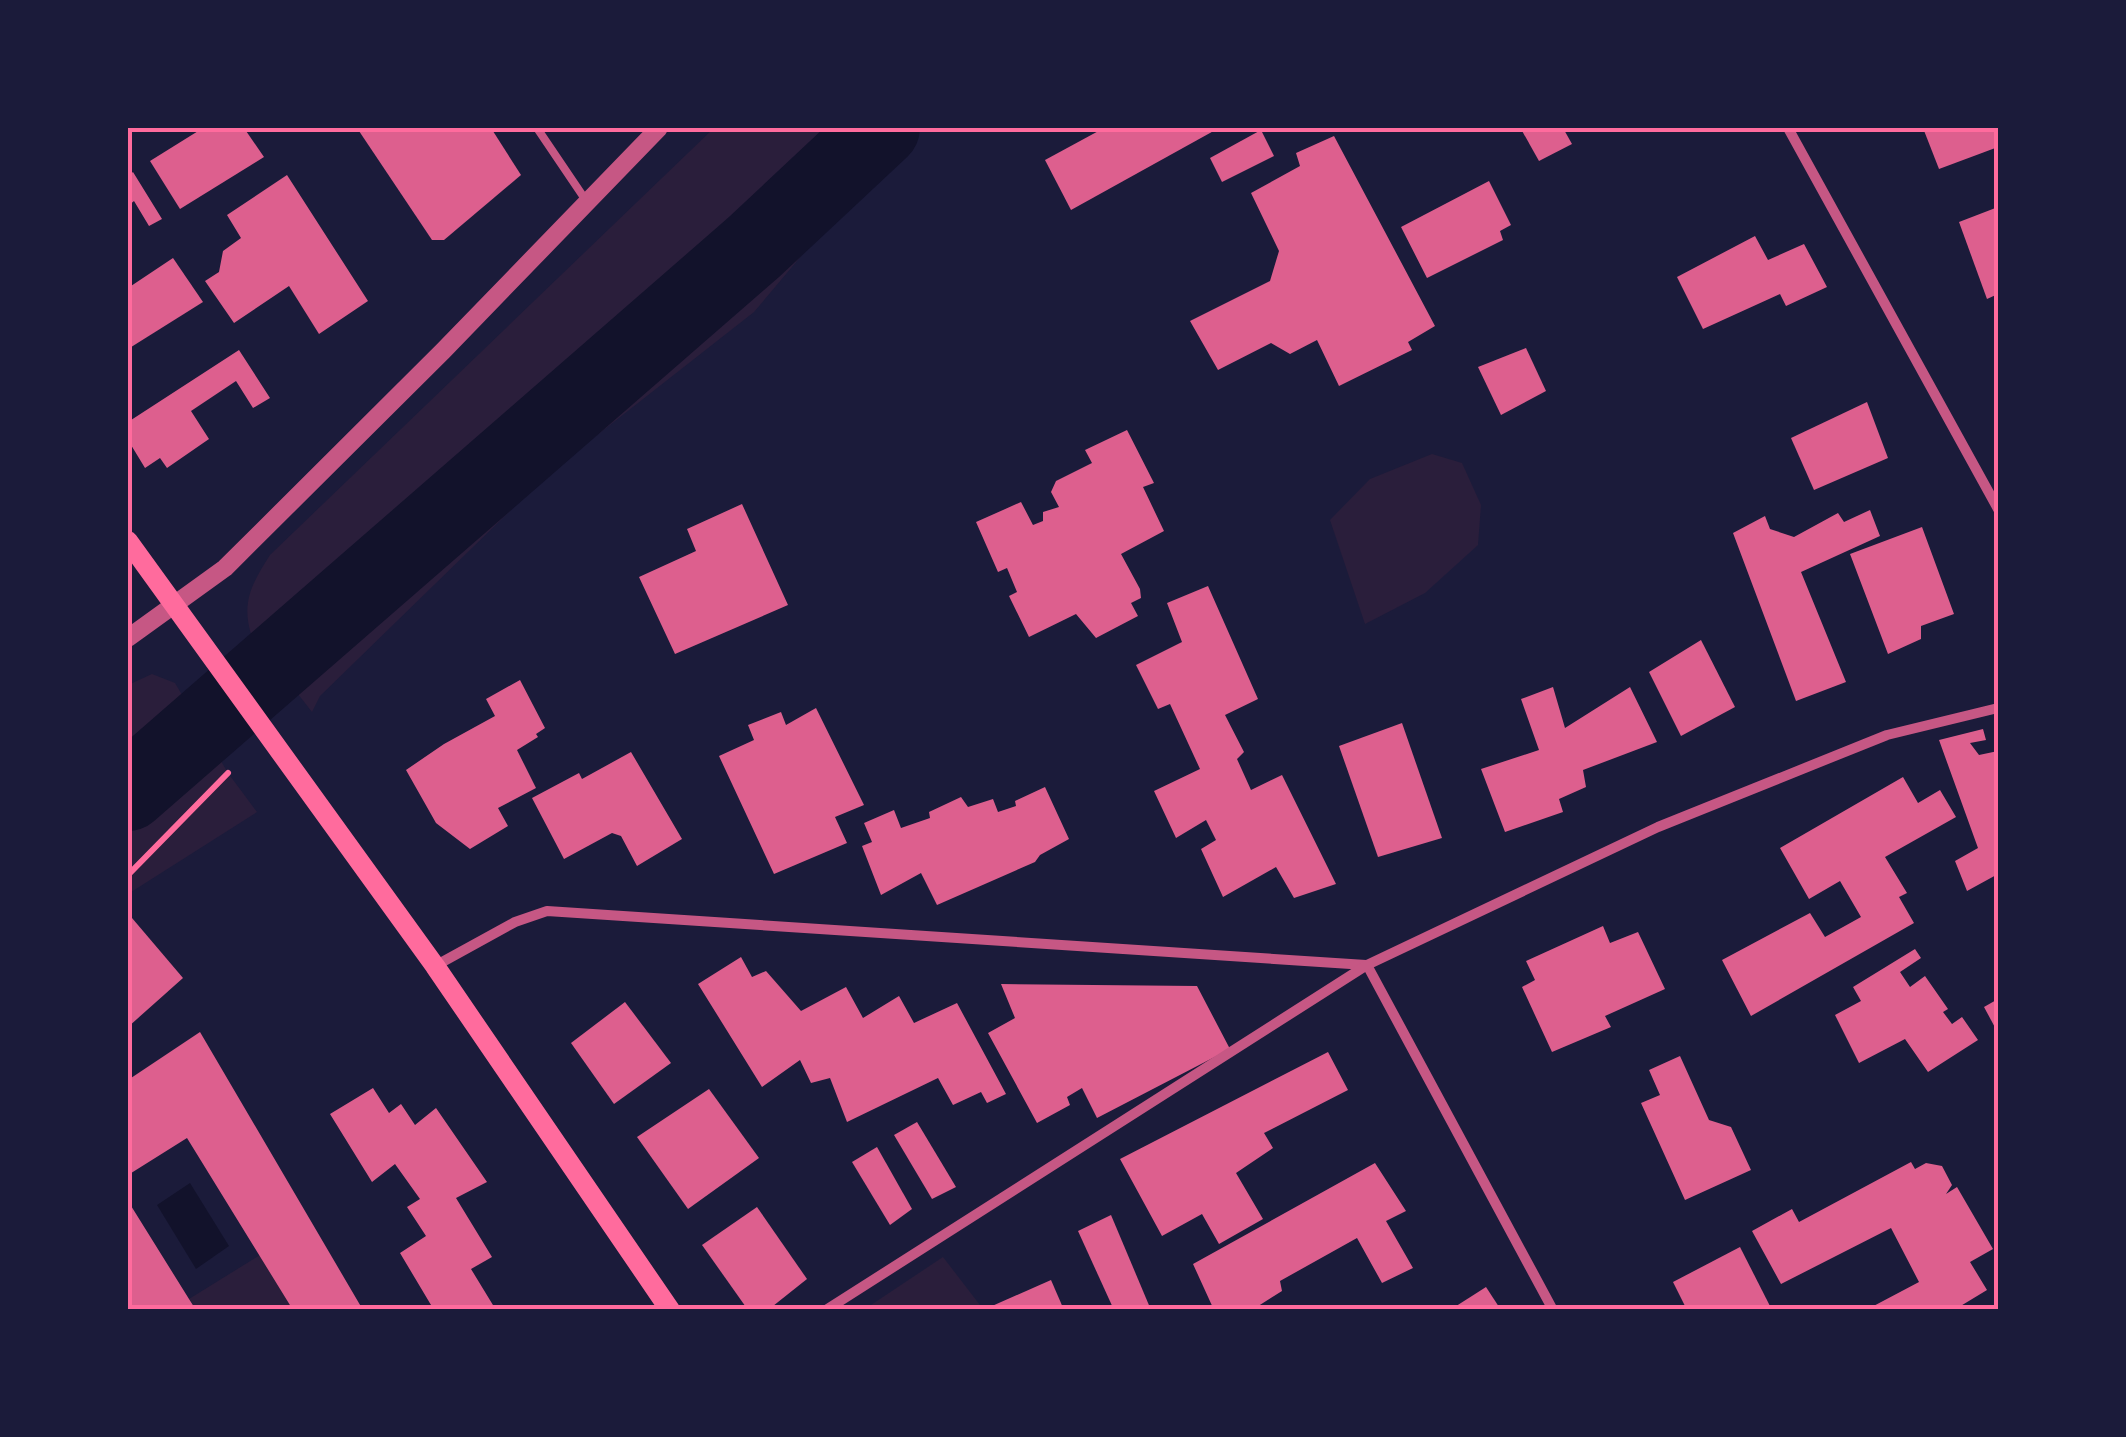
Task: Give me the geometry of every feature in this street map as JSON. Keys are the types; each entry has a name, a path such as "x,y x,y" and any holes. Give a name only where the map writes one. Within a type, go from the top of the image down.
{"main road":[{"path":"128,541 435,966 670,1310"}],"street":[{"path":"128,638 225,568 443,352 659,128"},
{"path":"1788,128 1998,510"},
{"path":"826,1310 1367,965 1658,827 1887,735 1998,708"},
{"path":"435,966 516,922 547,910 1367,965"},
{"path":"1367,965 1554,1310"}],"lane":[{"path":"537,128 587,202"}],"path":[{"path":"128,875 228,772"}],"shaded area":[{"path":"714,128 909,128 754,312 550,472 320,696 312,712 251,634 247,612 250,592 270,555"},
{"path":"1432,454 1462,463 1481,505 1478,545 1425,593 1365,624 1330,520 1370,479"},
{"path":"152,674 175,683 228,773 257,812 128,894 128,685"},
{"path":"190,1183 229,1246 196,1269 157,1205"},
{"path":"260,1255 293,1309 196,1309 189,1299"},
{"path":"943,1257 983,1309 865,1309"}],"building":[{"path":"203,128 244,128 264,157 180,209 150,161"},
{"path":"357,128 491,128 521,175 444,240 432,240"},
{"path":"1104,128 1219,128 1071,210 1045,160"},
{"path":"1563,128 1572,144 1539,161 1521,129"},
{"path":"1923,128 1998,128 1998,147 1939,169"},
{"path":"1261,130 1274,156 1222,182 1210,158"},
{"path":"1334,136 1435,326 1408,342 1412,350 1339,386 1317,340 1290,354 1271,343 1218,370 1190,321 1270,281 1279,251 1251,193 1300,166 1296,153"},
{"path":"133,172 162,219 149,226 134,201 128,206 128,176"},
{"path":"287,175 368,301 319,334 289,286 234,323 205,281 219,272 223,251 241,238 227,215"},
{"path":"1489,181 1511,225 1500,231 1503,240 1427,278 1401,227"},
{"path":"1998,207 1998,294 1987,299 1959,222"},
{"path":"1755,236 1768,260 1804,244 1827,287 1786,306 1780,294 1703,329 1677,277"},
{"path":"173,258 203,302 128,349 128,288"},
{"path":"1526,348 1546,391 1501,415 1478,367"},
{"path":"239,350 270,398 253,408 236,381 191,411 209,439 167,468 160,458 145,468 128,440 128,422"},
{"path":"1867,402 1888,458 1814,490 1791,438"},
{"path":"1127,430 1154,483 1143,487 1164,531 1121,554 1140,589 1141,598 1131,603 1138,616 1096,638 1076,614 1029,637 1009,596 1017,592 1007,568 998,572 976,522 1021,502 1033,525 1043,521 1043,512 1059,507 1051,492 1056,481 1092,463 1085,450"},
{"path":"742,504 788,605 675,654 639,577 696,551 687,529"},
{"path":"1870,510 1880,536 1801,572 1846,682 1796,701 1733,533 1765,516 1770,529 1794,537 1838,513 1844,522"},
{"path":"1922,527 1954,614 1921,626 1921,639 1888,654 1850,554"},
{"path":"1208,586 1258,699 1225,715 1244,752 1237,759 1251,790 1282,775 1336,884 1294,898 1276,867 1223,897 1201,849 1216,840 1206,820 1176,838 1154,791 1200,769 1170,704 1158,709 1136,665 1182,642 1167,603"},
{"path":"1701,640 1735,707 1681,736 1649,672"},
{"path":"520,680 545,728 517,750 536,788 498,808 508,826 470,849 436,823 406,770 495,716 486,699"},
{"path":"1553,687 1565,728 1630,687 1657,742 1583,770 1586,787 1559,799 1563,812 1505,832 1481,769 1539,750 1521,699"},
{"path":"816,708 864,805 835,817 847,843 774,874 719,756 754,740 748,725 781,712 786,725"},
{"path":"1402,723 1442,838 1378,857 1339,746"},
{"path":"1983,729 1986,740 1970,743 1979,755 1998,751 1998,874 1967,891 1955,861 1978,848 1939,740"},
{"path":"631,752 682,839 637,866 621,836 612,833 564,859 532,798 579,773 582,779"},
{"path":"1903,777 1918,803 1940,790 1956,817 1885,857 1907,893 1899,897 1914,923 1751,1016 1722,960 1810,913 1825,937 1861,917 1840,881 1809,899 1780,848"},
{"path":"1045,787 1069,839 1035,862 937,905 921,873 881,895 862,846 872,842 864,823 894,810 901,828 930,818 929,812 961,797 968,807 993,799 998,812 1016,806 1015,801"},
{"path":"132,918 183,978 128,1027 128,921"},
{"path":"1603,926 1610,943 1638,932 1665,989 1605,1016 1611,1027 1552,1052 1522,987 1535,980 1526,961"},
{"path":"1915,949 1921,958 1900,972 1910,987 1925,976 1948,1009 1943,1012 1952,1024 1962,1017 1978,1040 1928,1072 1905,1039 1859,1063 1835,1015 1861,1001 1853,987"},
{"path":"741,957 752,977 766,971 801,1011 846,987 863,1018 899,996 914,1023 957,1003 1006,1094 987,1103 981,1092 953,1105 938,1078 847,1122 830,1078 811,1083 800,1060 762,1087 698,984"},
{"path":"1001,984 1197,986 1230,1049 1097,1118 1082,1088 1067,1097 1070,1105 1037,1123 988,1033 1015,1018"},
{"path":"1998,999 1998,1033 1984,1007"},
{"path":"625,1002 671,1063 614,1104 571,1043"},
{"path":"200,1032 363,1310 293,1310 187,1138 128,1175 128,1080"},
{"path":"1328,1052 1348,1090 1264,1133 1273,1148 1236,1173 1263,1219 1219,1244 1202,1214 1162,1236 1120,1159"},
{"path":"1680,1056 1709,1120 1731,1127 1751,1170 1685,1200 1641,1103 1660,1095 1649,1070"},
{"path":"373,1088 389,1113 401,1104 415,1125 436,1108 487,1182 456,1198 492,1257 471,1269 496,1310 434,1310 400,1253 426,1236 407,1207 420,1199 395,1164 372,1182 330,1114"},
{"path":"709,1089 759,1158 688,1209 637,1137"},
{"path":"917,1122 956,1187 932,1199 894,1135"},
{"path":"877,1147 912,1209 890,1225 852,1162"},
{"path":"1911,1162 1915,1169 1926,1163 1942,1166 1952,1185 1946,1194 1957,1187 1993,1249 1970,1262 1987,1290 1954,1310 1866,1310 1919,1282 1891,1228 1781,1284 1752,1231 1792,1209 1799,1222"},
{"path":"1375,1163 1406,1211 1386,1221 1413,1268 1382,1283 1357,1238 1280,1281 1282,1291 1252,1310 1214,1310 1193,1264"},
{"path":"128,1201 189,1299 196,1310 128,1310"},
{"path":"757,1207 807,1279 768,1310 748,1310 702,1245"},
{"path":"1111,1215 1151,1310 1114,1310 1078,1231"},
{"path":"1740,1247 1772,1310 1687,1310 1673,1282"},
{"path":"1051,1280 1064,1310 983,1310"},
{"path":"1486,1287 1501,1310 1450,1310"}],"waterway":[{"path":"128,792 754,247 881,128"}]}
